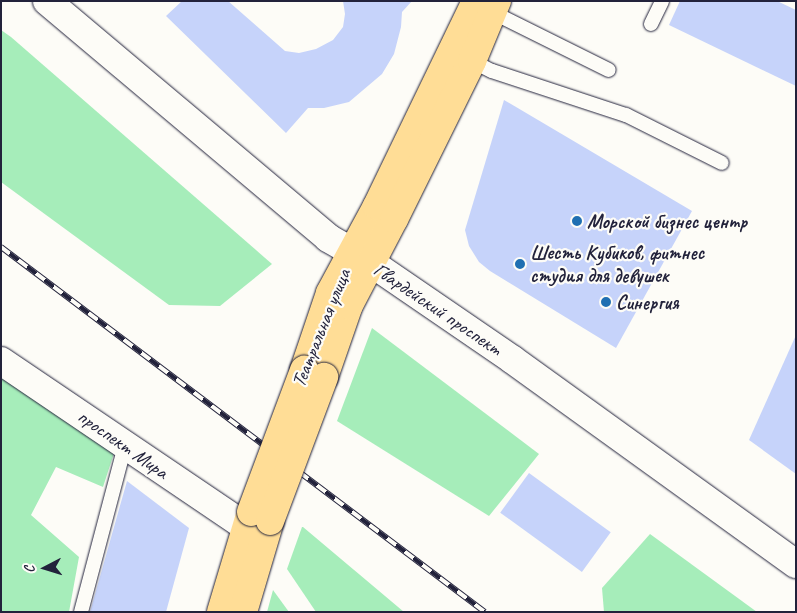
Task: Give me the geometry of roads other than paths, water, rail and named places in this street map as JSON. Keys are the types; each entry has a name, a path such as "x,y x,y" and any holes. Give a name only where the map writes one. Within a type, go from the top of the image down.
{"main road":[{"name":"Гвардейский проспект","path":"47,1 328,238 362,257 513,360 796,564"},
{"name":"Театральная улица","path":"362,257 489,5"},
{"name":"Театральная улица","path":"221,612 314,374 330,293 394,219 472,61 489,5"},
{"name":"проспект Мира","path":"1,361 125,445 256,520"},
{"name":"Театральная улица","path":"243,612 256,520"}],"lane":[{"path":"651,24 662,1"},
{"path":"489,5 609,70"},
{"path":"472,61 492,71 626,115 722,163"},
{"path":"81,612 125,445"}],"railway":[{"path":"1,247 485,612"}],"place":[{"name":"Морской бизнес центр","path":"577,221"},
{"name":"Шесть Кубиков, фитнес студия для девушек","path":"520,264"},
{"name":"Синергия","path":"606,302"}]}
